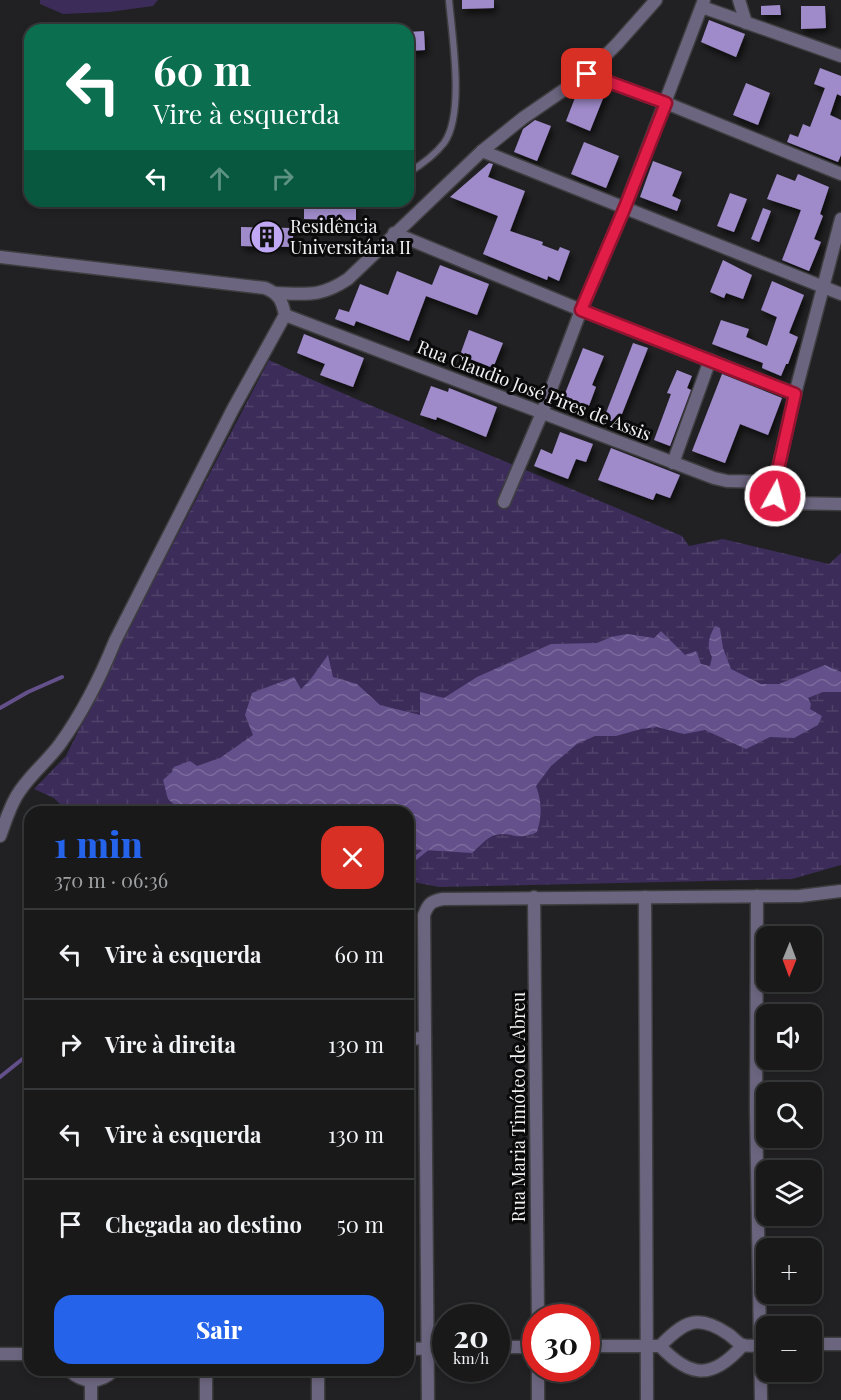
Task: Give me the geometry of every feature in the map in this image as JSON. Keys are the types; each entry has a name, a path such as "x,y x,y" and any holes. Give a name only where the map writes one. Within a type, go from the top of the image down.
{"street":[{"path":"0,257 265,288 276,293 318,294 333,289 348,279 482,151 587,74 656,0"},
{"path":"740,0 746,23"},
{"path":"504,502 625,207 703,3 746,23 841,56"},
{"path":"587,74 666,103 841,174"},
{"path":"482,151 841,294"},
{"path":"841,219 795,394 775,483 775,496 779,501 795,504 841,504"},
{"path":"394,233 795,394"},
{"path":"0,836 15,797 29,778 59,746 81,713 228,419 285,315 283,302 276,293"},
{"name":"Rua Claudio José Pires de Assis","path":"285,315 673,463 727,481 775,483"},
{"path":"673,463 710,360"},
{"path":"428,1400 424,915 428,905 442,899 800,896 841,891"},
{"path":"757,896 756,1110 762,1316"},
{"name":"Rua Maria Timóteo de Abreu","path":"534,897 538,1304"},
{"path":"645,897 647,1400"},
{"path":"414,1039 426,1038"},
{"path":"600,1346 660,1346 678,1328 688,1323 700,1322 713,1326 743,1345 756,1345"},
{"path":"822,1344 841,1344"},
{"path":"660,1346 673,1360 686,1368 705,1371 717,1369 730,1360 743,1345"},
{"path":"414,1349 432,1348"},
{"path":"0,1353 24,1354"},
{"path":"78,1376 91,1381 108,1376"},
{"path":"206,1376 206,1400"},
{"path":"318,1376 318,1400"},
{"path":"91,1381 91,1400"},
{"path":"538,1382 538,1400"},
{"path":"760,1400 761,1382"}],"lane":[{"path":"414,169 427,161 444,142 453,122 455,94 450,0"}],"green space":[{"path":"40,0 158,0 153,6 109,12 63,14 40,4"},
{"path":"269,360 372,406 682,536 689,546 723,539 829,564 841,553 841,865 792,879 439,887 414,882 414,806 62,806 54,798 34,789 66,756 134,618"}],"water":[{"path":"715,626 720,628 723,648 731,669 761,684 779,684 825,665 841,672 841,692 823,692 808,698 811,704 810,709 822,716 818,725 794,738 770,737 746,749 705,730 684,734 657,727 616,736 595,736 577,744 551,766 536,786 541,809 537,832 524,836 495,835 472,853 414,849 414,806 176,806 168,799 163,780 174,767 190,761 197,766 220,758 253,735 245,715 252,693 294,677 301,689 328,655 333,677 357,684 380,705 420,715 420,692 444,698 477,677 551,644 597,643 627,634 654,638 661,631 685,655 696,651 701,664 710,666 711,634"}],"building":[{"path":"462,0 494,0 494,8 462,9"},
{"path":"780,5 781,15 761,15 761,6"},
{"path":"801,6 825,6 826,28 801,29"},
{"path":"709,20 745,34 736,57 701,42"},
{"path":"424,31 425,50 414,51 414,32"},
{"path":"820,68 841,76 841,96 837,94 830,115 841,120 841,155 838,162 787,142 790,134 798,137 803,124 810,127 825,88 814,84"},
{"path":"746,83 770,93 758,125 733,115"},
{"path":"587,84 606,91 590,131 566,121 578,90"},
{"path":"535,120 551,126 537,161 514,152 523,129"},
{"path":"584,142 619,156 606,188 571,174"},
{"path":"653,161 682,172 672,196 681,200 677,211 640,197"},
{"path":"489,163 493,164 488,177 525,191 510,231 543,242 542,245 558,251 560,247 570,251 559,281 548,276 547,280 483,254 498,216 450,197"},
{"path":"777,174 795,181 798,174 829,187 820,214 823,216 814,239 821,242 809,271 782,260 801,210 767,199"},
{"path":"730,193 747,199 734,232 717,226"},
{"path":"304,207 356,207 356,220 304,219"},
{"path":"763,208 771,211 759,242 751,239"},
{"name":"Residência Universitária II","path":"241,227 293,228 293,247 241,246"},
{"path":"723,260 752,275 743,299 726,293 724,298 710,292"},
{"path":"440,265 489,284 477,315 426,296 409,341 356,321 354,326 335,319 339,309 349,312 360,284 388,295 397,271 432,285"},
{"path":"772,281 804,295 789,333 798,337 781,376 762,368 763,363 712,344 721,320 749,329 746,337 767,346 777,317 761,310"},
{"path":"469,330 503,343 493,368 460,355"},
{"path":"304,334 364,358 353,387 320,375 325,364 297,353"},
{"path":"633,343 648,348 618,424 604,418"},
{"path":"583,348 604,356 592,385 596,387 587,411 562,401"},
{"path":"677,370 692,376 687,388 691,390 670,446 654,440 671,394 667,393"},
{"path":"722,374 782,398 768,435 740,424 725,463 692,451"},
{"path":"431,386 448,392 449,388 497,407 486,437 437,417 436,420 420,415"},
{"path":"560,432 593,444 586,462 576,459 568,479 534,466 541,449 552,454"},
{"path":"611,448 680,475 670,498 656,493 653,500 598,480"}],"waterway":[{"path":"0,708 62,677"},
{"path":"414,859 428,848"},
{"path":"0,1077 24,1058"}],"place":[{"name":"Residência Universitária II","path":"267,237"}],"route":[{"path":"587,74 666,103 581,310 795,394 775,483 775,496"}]}
